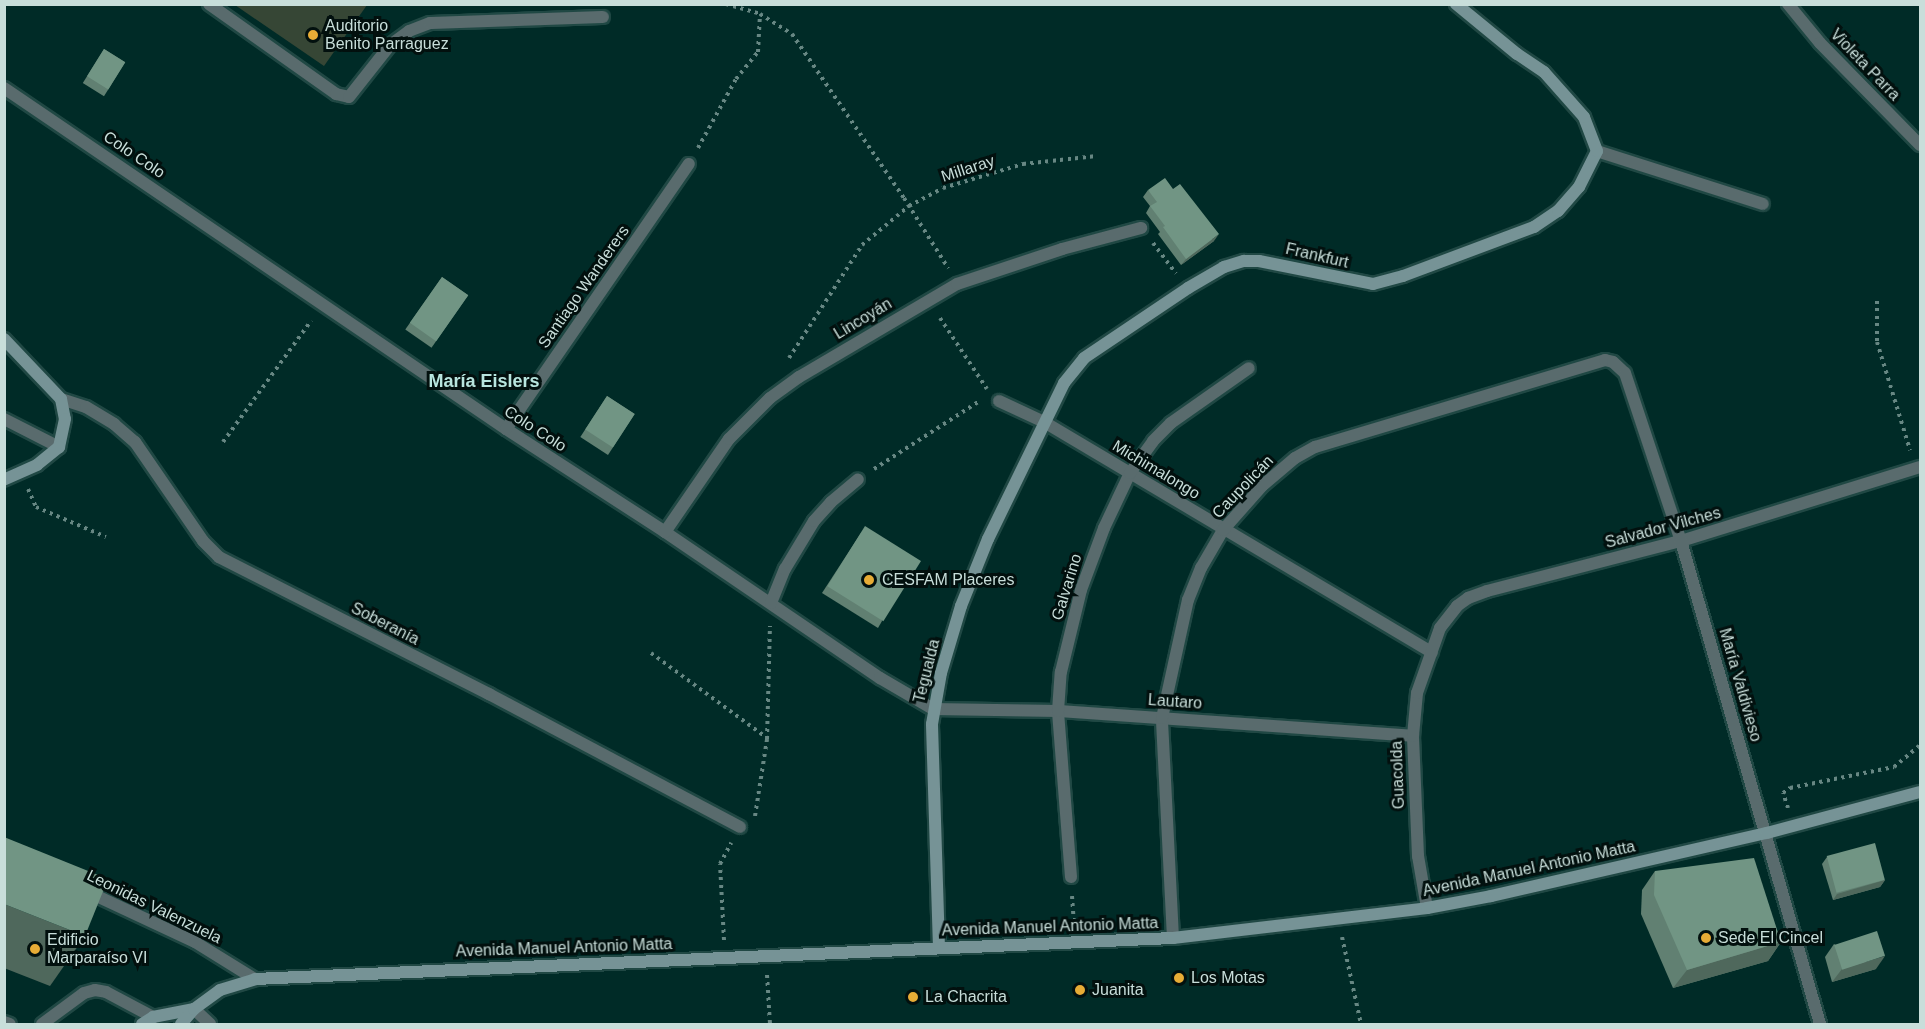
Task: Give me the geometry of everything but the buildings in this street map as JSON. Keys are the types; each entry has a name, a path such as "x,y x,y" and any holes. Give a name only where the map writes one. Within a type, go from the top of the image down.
{"main road":[{"path":"1456,4 1517,54 1544,72 1584,117 1597,151"},
{"name":"Frankfurt","path":"1044,422 1064,383 1084,358 1188,288 1224,267 1244,261 1277,263 1373,284 1403,276 1534,227 1558,211 1579,187 1597,151"},
{"path":"4,339 61,399 65,419 59,447 22,474 4,480"},
{"name":"Tegualda","path":"939,948 933,709 961,606 988,539 1044,422"},
{"name":"Avenida Manuel Antonio Matta","path":"181,1024 194,1009 220,990 255,979 401,970 1075,944 1173,938 1427,908 1491,896 1767,833 1920,792"},
{"path":"142,1024 194,1009"}],"street":[{"path":"209,4 336,94 349,97 390,45 410,31 430,23 603,17"},
{"name":"Violeta Parra","path":"1788,4 1828,51 1920,145"},
{"name":"Colo Colo","path":"4,88 506,429 665,532 880,678 933,709"},
{"path":"1597,151 1763,204"},
{"name":"Santiago Wanderers","path":"506,429 689,164"},
{"name":"Lincoyán","path":"665,532 729,439 770,398 799,377 957,284 1062,249 1140,228"},
{"name":"Caupolicán","path":"1173,938 1162,718 1188,600 1201,568 1223,530 1262,486 1295,458 1316,447 1596,361 1613,362"},
{"name":"María Valdivieso","path":"1613,362 1624,373 1682,542 1820,1024"},
{"name":"Galvarino","path":"1071,877 1058,711 1061,672 1081,590 1104,528 1130,473 1152,441 1171,423 1249,368"},
{"name":"Michimalongo","path":"994,398 1044,422 1223,530 1433,648"},
{"name":"Soberanía","path":"61,399 86,407 114,424 135,442 203,541 219,557 489,694 740,827"},
{"path":"4,419 59,447"},
{"name":"Salvador Vilches","path":"1433,648 1440,628 1457,606 1468,597 1682,542 1918,467"},
{"path":"771,603 785,569 813,521 858,479"},
{"name":"Guacolda","path":"1427,908 1418,856 1413,736 1417,693 1433,648"},
{"name":"Lautaro","path":"933,709 1058,711 1413,736"},
{"name":"Leonidas Valenzuela","path":"79,888 195,942 255,979"},
{"path":"42,1024 84,993 95,990 106,992 150,1021"},
{"path":"194,1009 210,1024"},
{"path":"4,1022 10,1024"}],"path":[{"path":"726,4 760,14 792,34 909,206 957,284"},
{"path":"689,164 736,79 758,52 760,14"},
{"name":"Millaray","path":"785,363 862,245 909,206 943,188 1023,164 1098,156"},
{"path":"1140,228 1188,288"},
{"path":"858,479 994,398 928,299"},
{"path":"1877,301 1877,342 1918,467"},
{"path":"223,442 323,303"},
{"path":"22,474 36,507 106,537"},
{"path":"724,959 720,864 740,827 754,818 767,739 771,603"},
{"path":"651,653 767,739"},
{"path":"1793,826 1783,793 1786,790 1894,766 1920,745"},
{"path":"1071,877 1075,944"},
{"path":"1338,918 1361,1024"},
{"path":"766,956 770,1024"}],"green space":[{"name":"Auditorio Benito Parraguez","path":"235,5 367,5 324,66"}],"place":[{"name":"Auditorio Benito Parraguez","path":"313,35"},
{"name":"CESFAM Placeres","path":"869,580"},
{"name":"Sede El Cincel","path":"1706,938"},
{"name":"Edificio Marparaíso VI","path":"35,949"},
{"name":"Los Motas","path":"1179,978"},
{"name":"Juanita","path":"1080,990"},
{"name":"La Chacrita","path":"913,997"}],"district":[{"name":"María Eislers","path":"484,381"}]}
